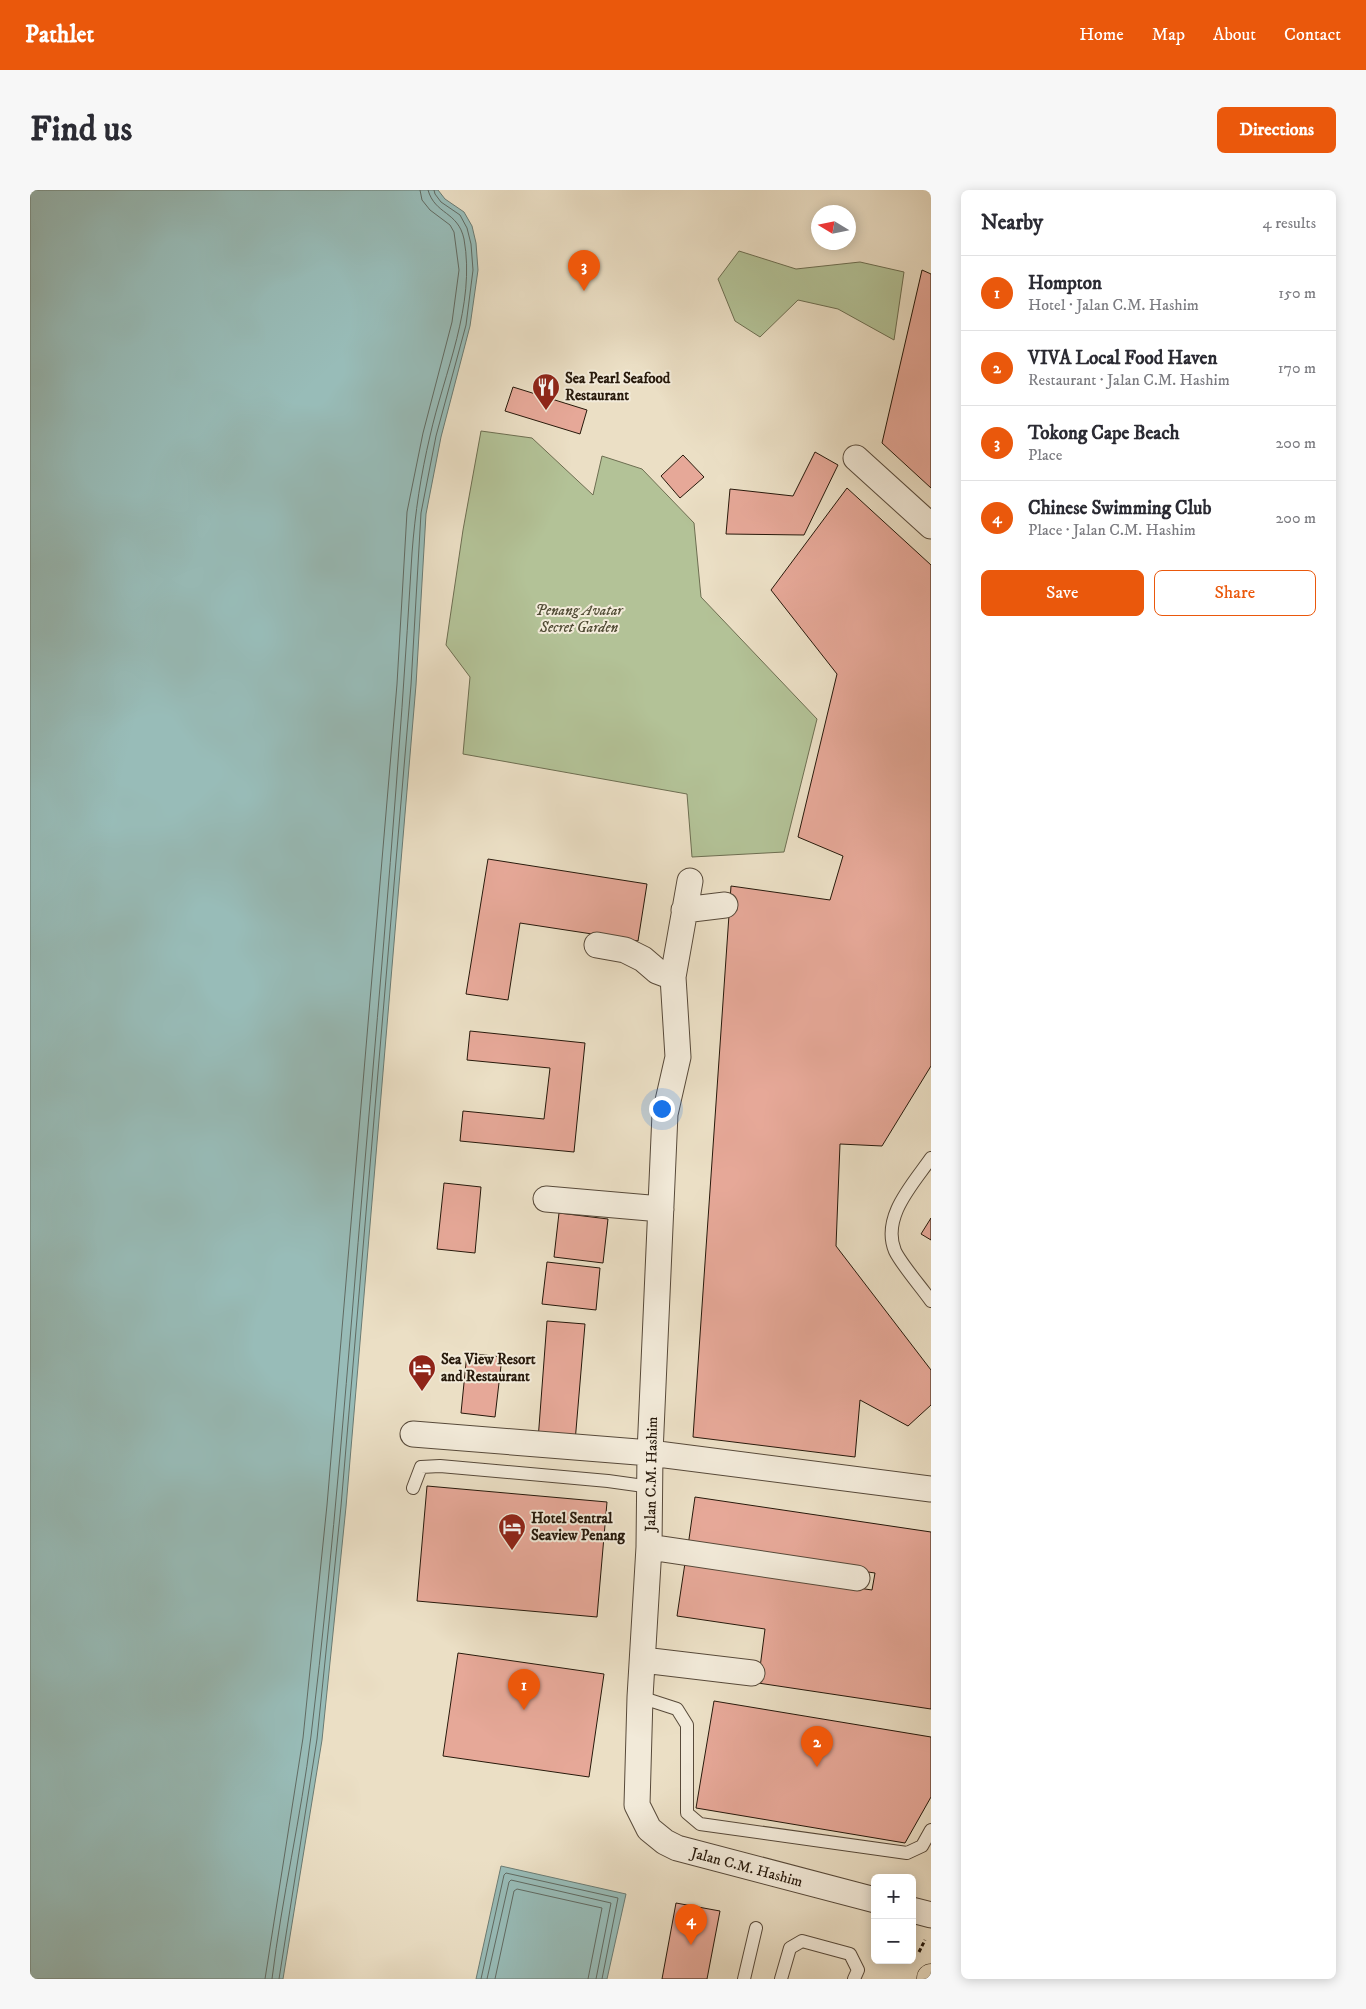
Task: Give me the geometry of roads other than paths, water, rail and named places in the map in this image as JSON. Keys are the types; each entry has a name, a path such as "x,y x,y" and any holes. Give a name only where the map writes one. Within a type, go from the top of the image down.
{"street":[{"path":"856,458 931,526"},
{"name":"Jalan C.M. Hashim","path":"690,881 673,977 678,1057 664,1114 650,1453 649,1547 636,1805 649,1829 665,1842 677,1848 871,1899"},
{"path":"684,910 725,905"},
{"path":"597,945 625,950 643,959 657,971 673,977"},
{"path":"546,1199 661,1209"},
{"path":"413,1434 650,1453 931,1489"},
{"path":"649,1547 857,1578"},
{"path":"643,1660 752,1673"},
{"path":"916,1911 931,1915"}],"lane":[{"path":"931,1158 901,1202 894,1217 891,1234 895,1252 931,1301"},
{"path":"413,1488 421,1467 440,1466 598,1480 651,1487"},
{"path":"640,1697 676,1709 687,1725 687,1813 700,1824 907,1853 922,1846 931,1830"},
{"path":"744,1979 756,1928"},
{"path":"781,1979 790,1948 802,1941 850,1954 858,1970 854,1979"}],"water":[{"path":"30,190 438,190 445,199 464,212 472,226 476,243 478,270 470,326 441,437 426,514 416,685 346,1507 322,1740 283,1979 30,1979"},
{"path":"501,1866 626,1894 607,1979 476,1979"}],"place":[{"name":"Tokong Cape Beach","path":"584,291"},
{"name":"Sea Pearl Seafood Restaurant","path":"546,411"},
{"name":"Sea View Resort and Restaurant","path":"422,1392"},
{"name":"Hotel Sentral Seaview Penang","path":"512,1551"},
{"name":"Hompton","path":"524,1710"},
{"name":"VIVA Local Food Haven","path":"817,1767"},
{"name":"Chinese Swimming Club","path":"691,1945"}],"park label":[{"name":"Penang Avatar Secret Garden","path":"579,618"}]}
